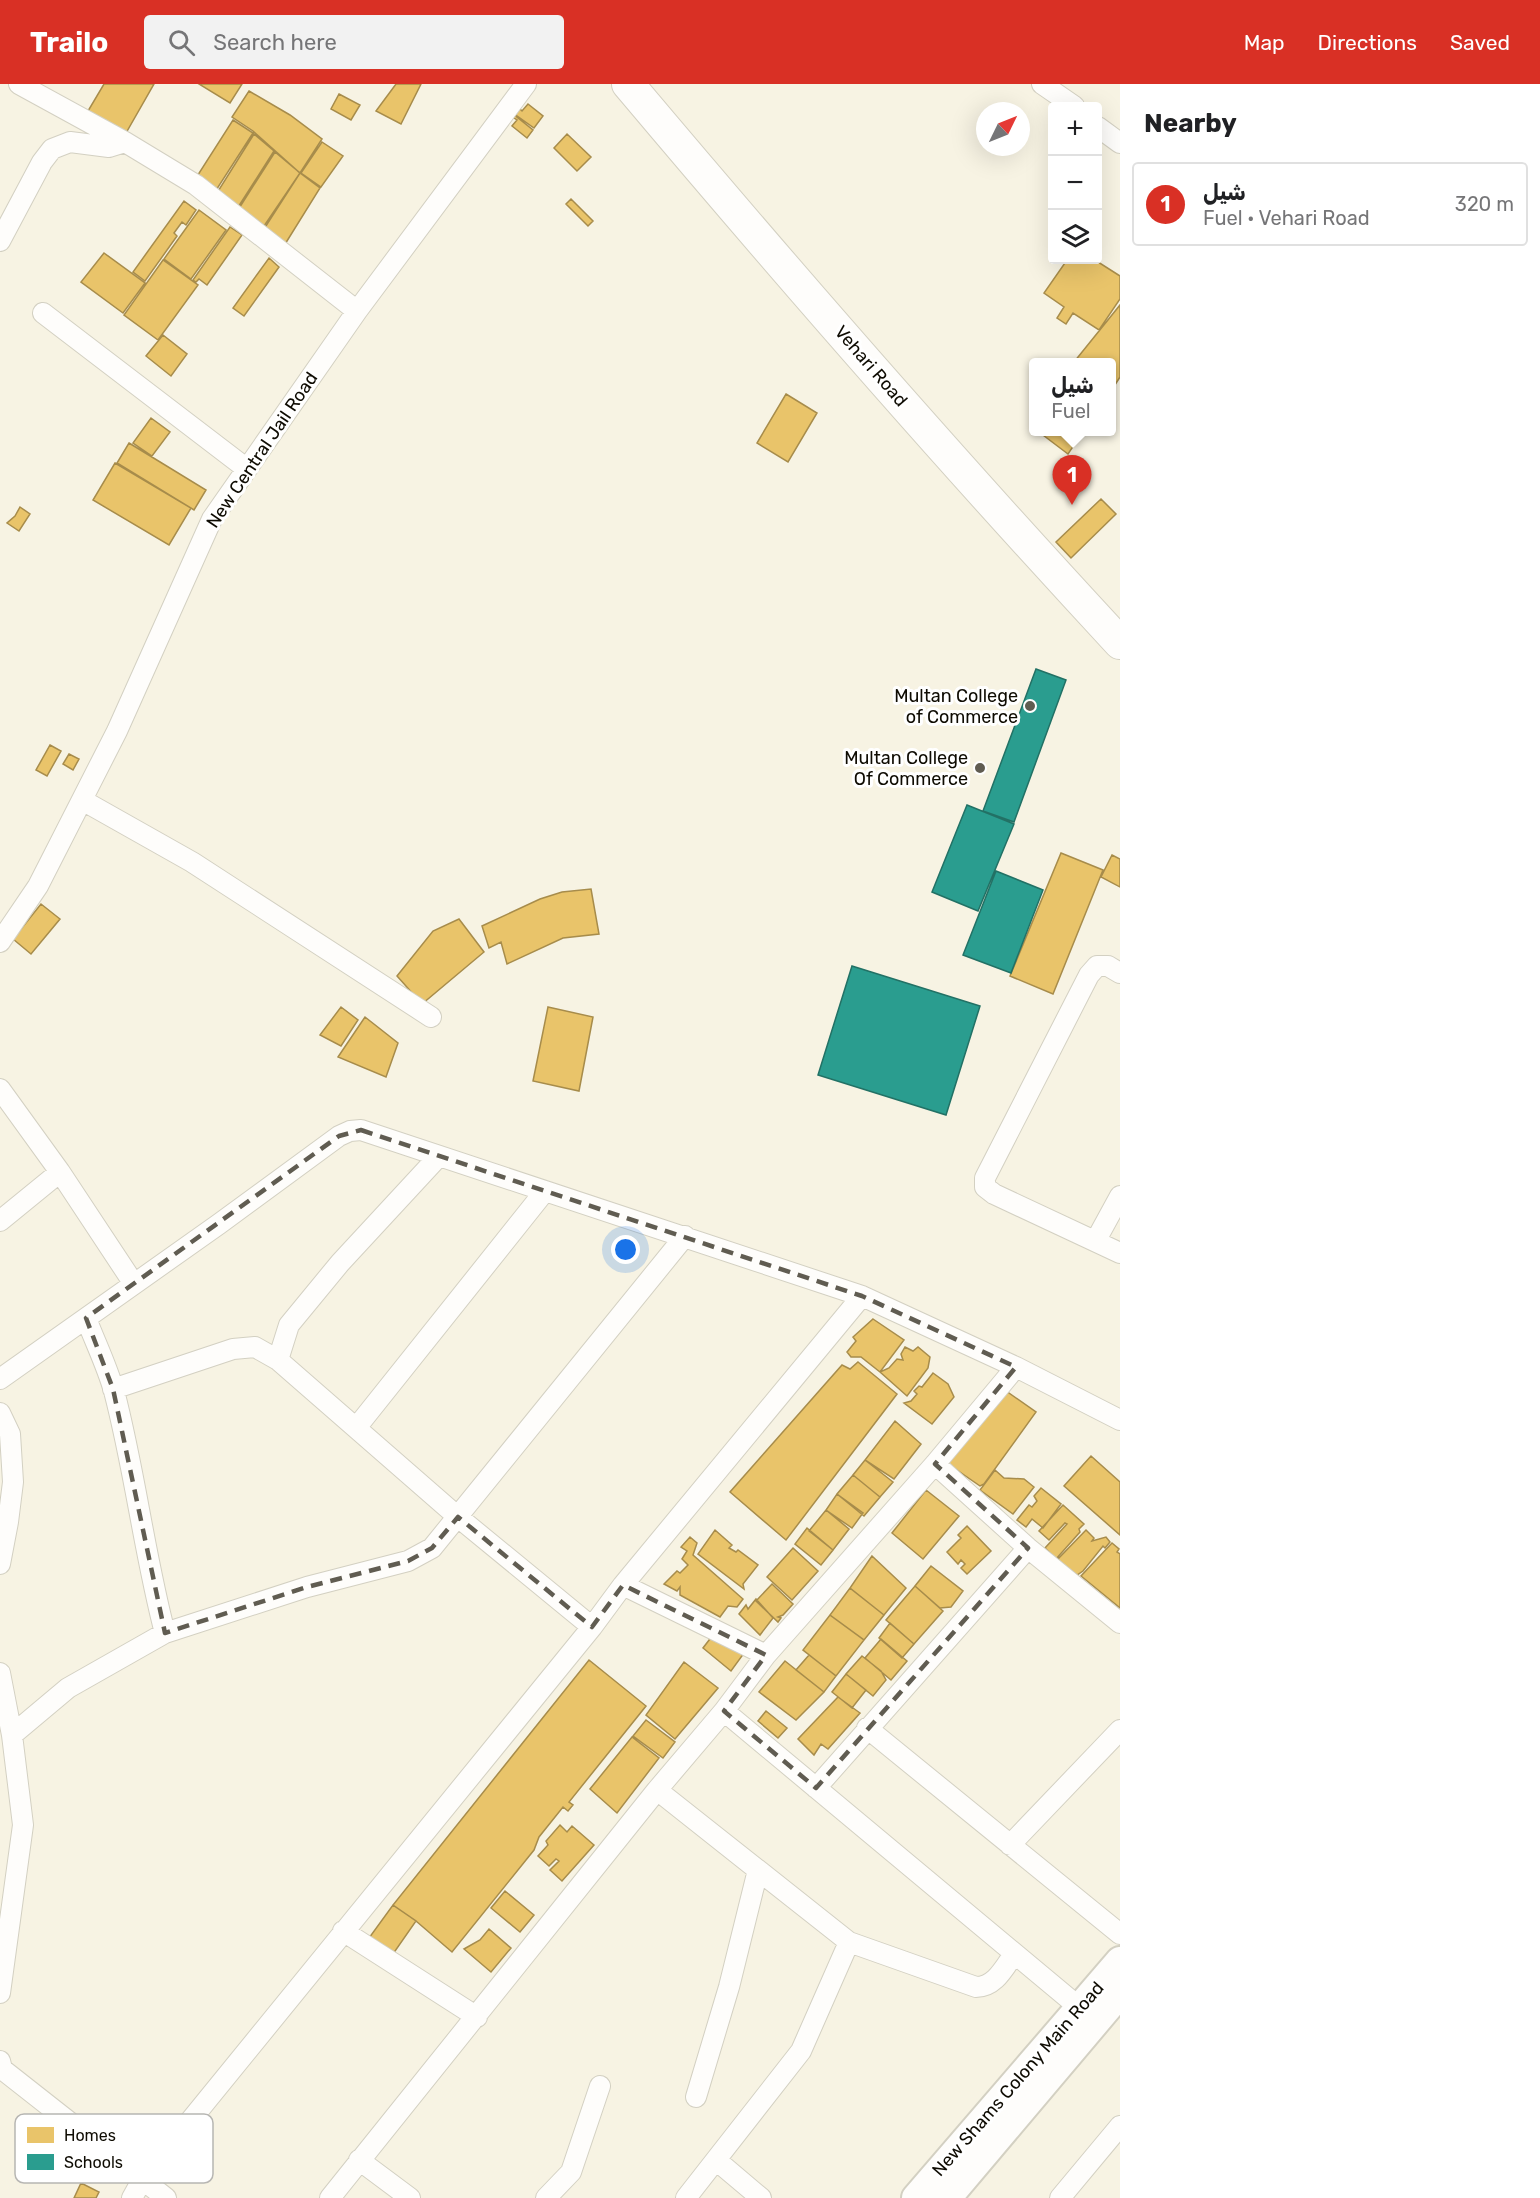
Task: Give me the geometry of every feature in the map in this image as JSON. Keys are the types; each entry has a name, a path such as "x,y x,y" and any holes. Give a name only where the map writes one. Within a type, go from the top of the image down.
{"main road":[{"name":"Vehari Road","path":"628,84 735,212 996,509 1120,643"},
{"name":"New Shams Colony Main Road","path":"916,2198 1120,1961"},
{"name":"New Shams Colony Main Road","path":"947,2198 1120,1993"}],"street":[{"path":"19,84 125,142 196,185 357,311"},
{"name":"New Central Jail Road","path":"0,942 38,886 117,731 212,519 357,311 526,84"},
{"path":"1042,84 1069,102"},
{"path":"1102,130 1120,143"},
{"path":"0,241 42,162 52,149 70,142 109,147 125,142"},
{"path":"43,313 247,469"},
{"path":"82,800 192,862 430,1017"},
{"path":"1120,972 1108,966 1097,966 1089,975 985,1178 985,1187 994,1194 1120,1253"},
{"path":"0,1089 60,1172 134,1284"},
{"path":"0,1379 339,1136 350,1131 361,1131 862,1296 1016,1367 1120,1420"},
{"path":"278,1360 289,1325 340,1263 439,1156"},
{"path":"0,1221 60,1172"},
{"path":"356,1428 545,1191"},
{"path":"1096,1240 1120,1196"},
{"path":"12,1735 68,1688 165,1633 307,1587 408,1561 432,1548 685,1236"},
{"path":"196,2114 623,1586 862,1296"},
{"path":"86,1318 113,1389 152,1585 165,1633"},
{"path":"113,1389 233,1349 255,1347 278,1360 458,1517 592,1627"},
{"path":"330,2198 766,1655 935,1464 1016,1367"},
{"path":"0,1413 10,1434 13,1482 0,1564"},
{"path":"935,1464 1029,1548 1120,1623"},
{"path":"816,1788 1029,1548"},
{"path":"623,1586 766,1655"},
{"path":"0,1673 12,1735 23,1825 0,1993"},
{"path":"723,1711 1080,2008"},
{"path":"867,1728 1120,1934"},
{"path":"1010,1845 1120,1730"},
{"path":"657,1790 849,1942 976,1987 985,1987 995,1980 1014,1954"},
{"path":"696,2097 729,1987 758,1870"},
{"path":"344,1931 477,2017"},
{"path":"686,2198 801,2051 849,1942"},
{"path":"1,2067 60,2114"},
{"path":"546,2198 571,2172 600,2086"},
{"path":"1060,2198 1120,2126"},
{"path":"359,2160 410,2198"},
{"path":"716,2160 761,2198"},
{"path":"132,2198 140,2183"},
{"path":"146,2183 166,2198"}],"highlighted area":[{"path":"361,1130 862,1296 1016,1367 935,1464 1028,1548 816,1788 724,1711 766,1655 623,1585 592,1627 458,1517 432,1548 408,1561 307,1587 165,1633 113,1389 86,1318 339,1136"}],"building: Homes":[{"path":"104,84 154,84 126,133 88,111"},
{"path":"199,84 242,84 230,103"},
{"path":"396,84 421,84 401,124 376,111"},
{"path":"249,91 290,115 322,139 300,173 253,131 232,117"},
{"path":"339,94 360,105 351,120 331,109"},
{"path":"528,104 543,116 534,128 513,113 518,107 522,111"},
{"path":"513,114 533,130 527,138 512,126 517,120 511,116"},
{"path":"233,120 253,133 213,195 194,181"},
{"path":"254,134 274,151 235,212 215,196"},
{"path":"567,134 591,157 577,171 554,148"},
{"path":"322,142 343,156 321,187 301,173"},
{"path":"275,152 300,173 260,232 236,213"},
{"path":"300,173 320,188 282,249 262,232"},
{"path":"571,199 593,221 588,226 566,204"},
{"path":"184,201 196,210 186,225 182,222 174,233 177,236 145,281 133,272"},
{"path":"199,210 226,230 191,279 164,259"},
{"path":"230,227 242,235 207,285 199,279 196,282 193,280"},
{"path":"104,253 145,283 123,313 81,282"},
{"path":"269,258 279,267 244,316 233,308"},
{"path":"163,260 198,285 158,340 124,315"},
{"path":"1064,264 1101,264 1120,276 1120,299 1099,330 1073,313 1066,324 1057,318 1064,307 1044,293"},
{"path":"1120,305 1120,377 1116,383 1116,358 1077,358"},
{"path":"163,335 187,354 171,376 146,356"},
{"path":"786,394 817,413 788,462 757,443"},
{"path":"151,418 170,432 152,456 133,443"},
{"path":"1044,436 1080,436 1068,454"},
{"path":"129,443 206,490 194,510 117,463"},
{"path":"115,463 191,508 169,545 93,500"},
{"path":"1101,499 1116,514 1071,558 1056,542"},
{"path":"20,507 30,514 19,531 7,523"},
{"path":"50,745 61,751 47,776 36,770"},
{"path":"69,754 79,759 73,770 63,764"},
{"path":"1061,853 1103,870 1053,994 1010,976"},
{"path":"1112,855 1120,859 1120,887 1101,877"},
{"path":"591,889 599,934 563,938 507,964 501,942 489,948 482,926 540,899 562,892"},
{"path":"41,904 60,919 31,954 13,939"},
{"path":"459,919 484,952 422,1004 397,976 433,931"},
{"path":"341,1007 358,1020 341,1046 320,1035"},
{"path":"548,1007 593,1017 579,1091 533,1081"},
{"path":"365,1017 398,1043 386,1077 338,1057"},
{"path":"873,1319 904,1340 880,1372 861,1357 851,1357 847,1352 856,1341 853,1337"},
{"path":"905,1347 913,1351 918,1347 930,1357 928,1368 907,1396 880,1372 889,1368 897,1359 903,1360 901,1354"},
{"path":"858,1362 897,1394 786,1540 730,1492 842,1365 850,1369"},
{"path":"933,1373 948,1384 954,1397 932,1424 904,1403 911,1401 917,1394 914,1391 919,1386 922,1387"},
{"path":"999,1386 1036,1412 984,1484 980,1486 944,1461"},
{"path":"895,1421 921,1444 894,1479 865,1460"},
{"path":"1091,1456 1120,1482 1120,1535 1064,1486"},
{"path":"865,1460 893,1482 880,1497 853,1475"},
{"path":"995,1470 1004,1478 1024,1479 1034,1487 1013,1514 980,1490"},
{"path":"853,1475 880,1497 864,1516 837,1494"},
{"path":"1041,1488 1061,1504 1043,1528 1032,1519 1026,1527 1017,1520 1029,1505 1032,1507 1037,1501 1034,1496"},
{"path":"926,1490 959,1516 923,1559 892,1533"},
{"path":"837,1494 863,1513 852,1528 826,1510"},
{"path":"1063,1505 1084,1524 1079,1529 1080,1532 1056,1559 1045,1548 1067,1524 1065,1523 1049,1540 1039,1531"},
{"path":"826,1510 849,1529 833,1550 809,1531"},
{"path":"967,1526 991,1551 967,1574 961,1568 965,1564 961,1560 958,1564 947,1552 961,1538 958,1535"},
{"path":"807,1528 833,1550 821,1565 795,1544"},
{"path":"715,1530 732,1545 729,1548 736,1552 738,1550 758,1565 743,1584 744,1589 698,1554"},
{"path":"1086,1530 1094,1538 1092,1541 1106,1537 1110,1542 1105,1548 1103,1546 1077,1575 1057,1560"},
{"path":"690,1537 697,1543 693,1555 743,1599 737,1607 728,1606 720,1617 680,1595 680,1587 677,1591 664,1584 677,1571 680,1573 688,1565 682,1559 687,1551 681,1547"},
{"path":"1112,1543 1119,1549 1117,1552 1120,1554 1120,1608 1081,1576"},
{"path":"793,1548 818,1571 792,1600 767,1577"},
{"path":"872,1556 906,1588 884,1615 850,1588"},
{"path":"931,1566 963,1591 951,1607 940,1608 915,1586"},
{"path":"772,1584 793,1604 778,1617 781,1618 778,1622 756,1601"},
{"path":"915,1586 943,1611 914,1644 886,1620"},
{"path":"850,1588 884,1615 864,1640 830,1615"},
{"path":"756,1599 773,1618 760,1635 739,1614 746,1605 748,1609"},
{"path":"830,1615 864,1640 836,1676 803,1650"},
{"path":"890,1623 914,1644 902,1658 879,1638"},
{"path":"716,1631 747,1649 731,1671 703,1648"},
{"path":"881,1639 907,1661 891,1680 865,1658"},
{"path":"809,1655 836,1676 824,1692 796,1670"},
{"path":"862,1656 881,1671 886,1680 873,1696 846,1674"},
{"path":"589,1660 646,1706 569,1802 573,1805 568,1811 563,1807 539,1837 534,1850 452,1952 416,1921 393,1905"},
{"path":"785,1661 824,1692 796,1720 759,1692"},
{"path":"684,1662 718,1688 675,1739 646,1715"},
{"path":"846,1674 866,1690 852,1708 832,1692"},
{"path":"838,1697 860,1713 828,1749 821,1744 814,1755 798,1739"},
{"path":"766,1711 787,1728 778,1738 758,1721"},
{"path":"646,1720 675,1742 663,1758 633,1736"},
{"path":"632,1737 659,1758 617,1813 590,1789"},
{"path":"560,1825 567,1832 572,1826 594,1845 562,1881 550,1870 559,1861 556,1859 549,1866 538,1856 548,1845 546,1841"},
{"path":"505,1891 534,1915 520,1932 491,1908"},
{"path":"393,1905 416,1921 393,1954 369,1938"},
{"path":"489,1929 511,1948 491,1972 464,1949 480,1940"},
{"path":"81,2183 99,2192 96,2198 74,2198"}],"building: Schools":[{"path":"1036,669 1066,680 1014,822 983,811"},
{"path":"967,805 1014,824 978,911 932,892"},
{"path":"996,871 1043,890 1011,973 963,955"},
{"path":"852,966 980,1006 946,1115 818,1075"}],"place":[{"name":"شیل","path":"1072,505"},
{"name":"Multan College of Commerce","path":"1030,706"},
{"name":"Multan College Of Commerce","path":"980,768"}]}
